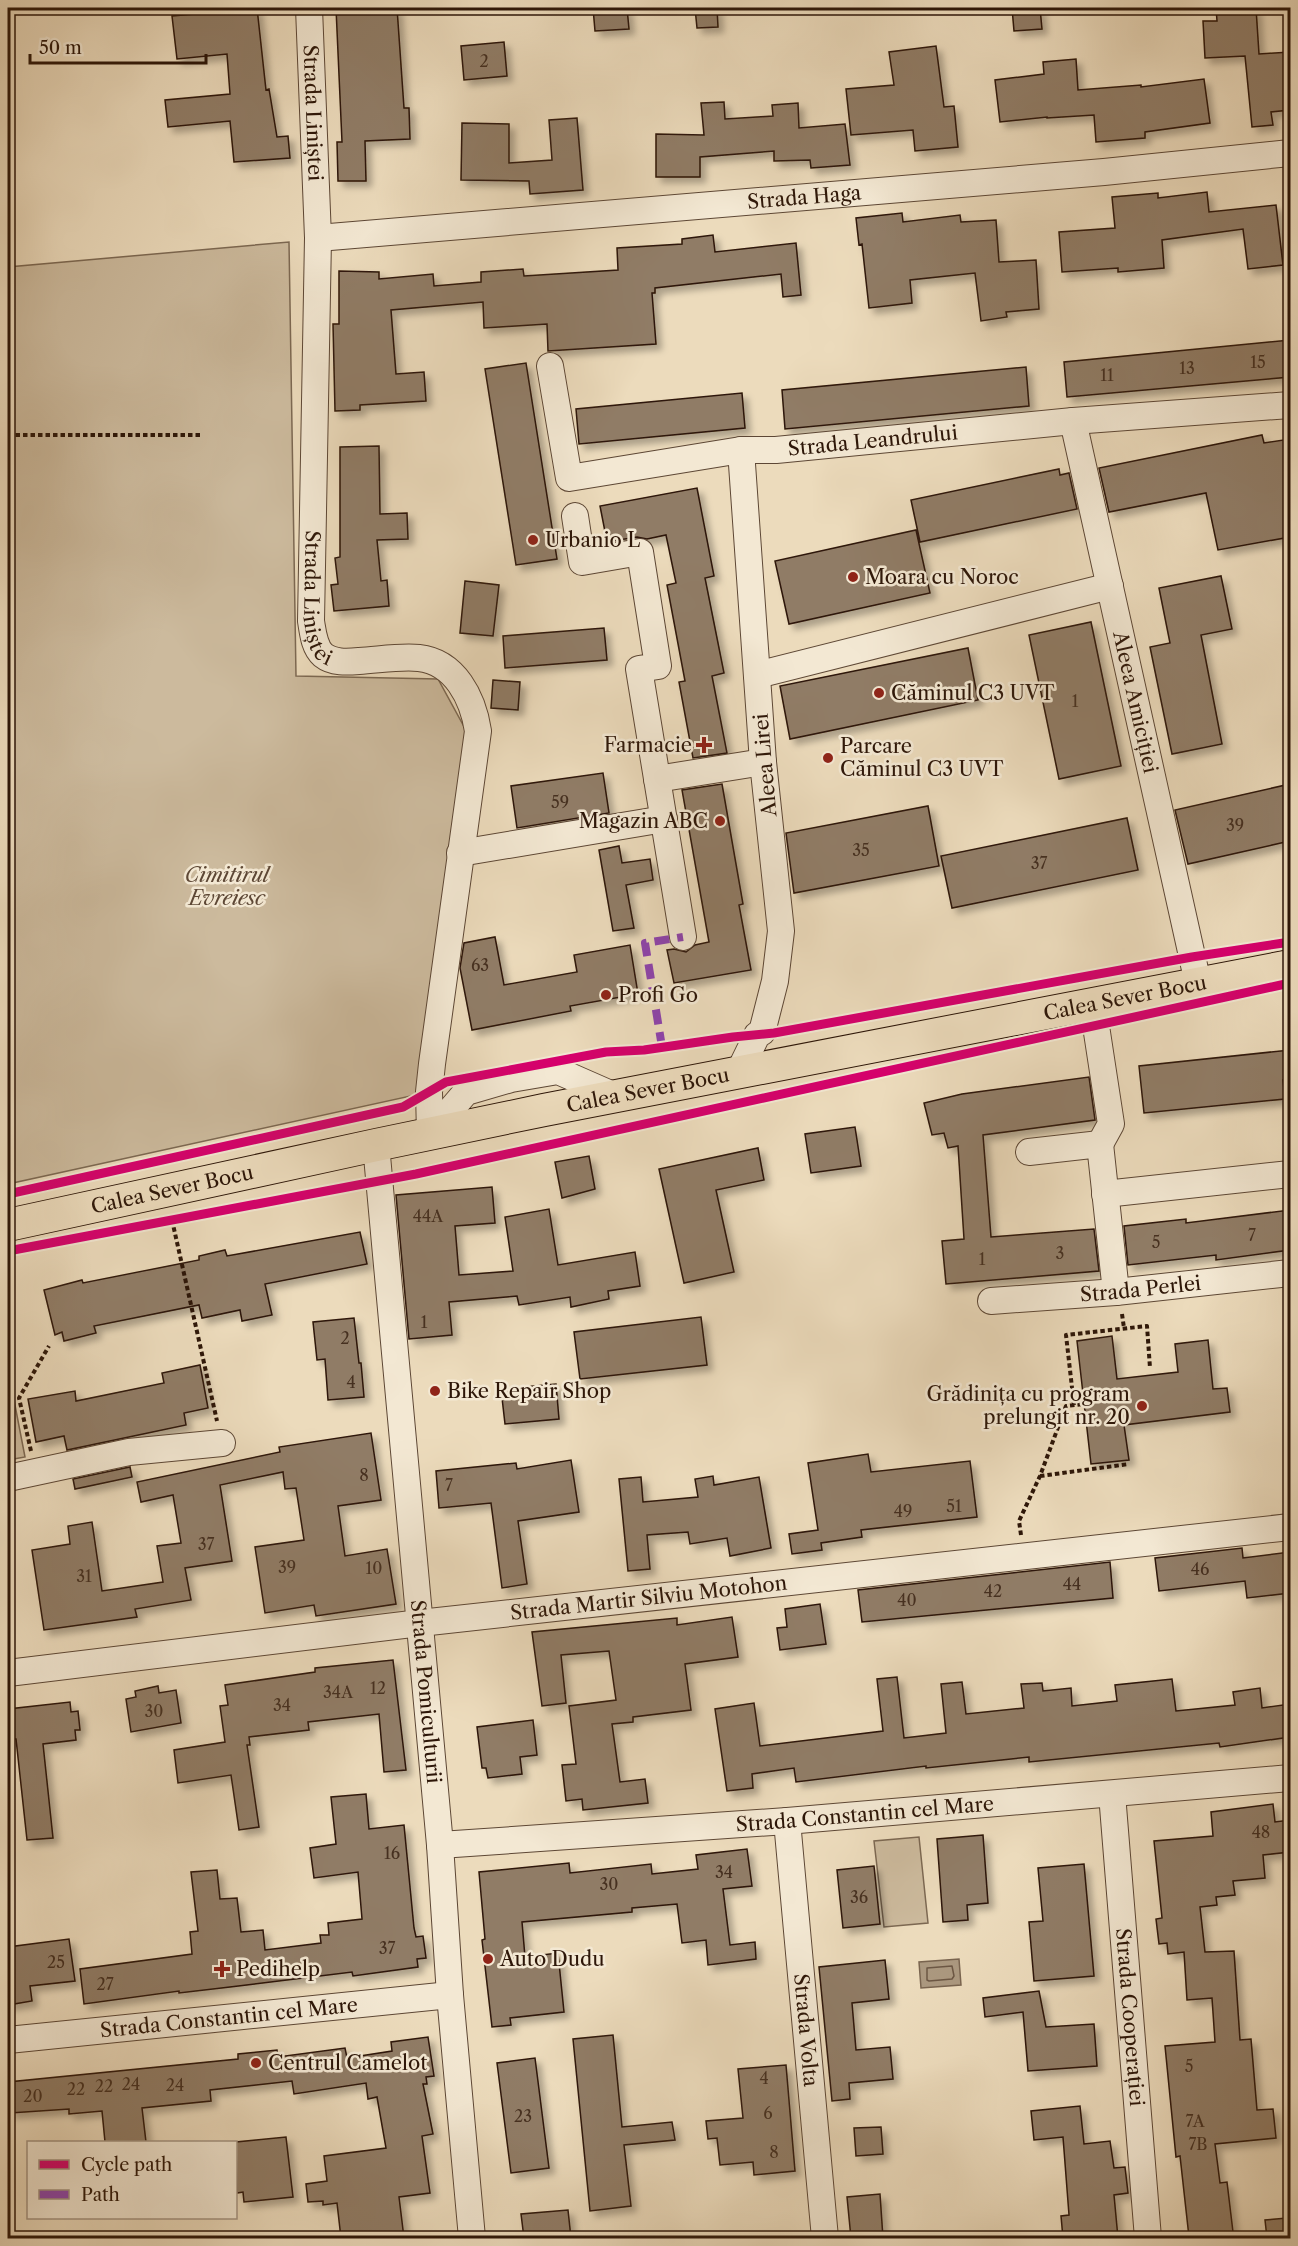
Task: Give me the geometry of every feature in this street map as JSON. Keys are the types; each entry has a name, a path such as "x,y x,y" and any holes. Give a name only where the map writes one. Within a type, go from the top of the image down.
{"main road":[{"name":"Calea Sever Bocu","path":"8,1225 376,1144 1290,966"}],"street":[{"name":"Strada Liniștei","path":"309,8 318,238 313,459 311,621 313,636 317,648 324,656 339,662 417,658 433,661 447,669 459,682 470,701 478,731 432,1064 429,1092 430,1134"},
{"name":"Strada Haga","path":"318,238 1068,175 1290,153"},
{"name":"Strada Leandrului","path":"550,366 568,478 741,450 776,450 1073,422 1290,405"},
{"name":"Aleea Amiciției","path":"1073,422 1198,983"},
{"name":"Aleea Lirei","path":"740,1072 758,1035 762,1032 775,981 781,931 763,762 741,450"},
{"path":"574,516 582,562 640,552 658,666 639,669 683,936"},
{"path":"757,675 1110,586"},
{"path":"657,779 763,762"},
{"path":"460,853 664,819"},
{"path":"1096,1026 1111,1124 1100,1144 1116,1292"},
{"name":"Strada Pomiculturii","path":"376,1144 440,1845 450,1995 472,2238"},
{"path":"1029,1152 1100,1144"},
{"path":"1105,1194 1290,1174"},
{"name":"Strada Perlei","path":"991,1301 1116,1292 1290,1273"},
{"path":"8,1478 129,1452 222,1443"},
{"name":"Strada Martir Silviu Motohon","path":"8,1673 420,1623 1290,1527"},
{"name":"Strada Constantin cel Mare","path":"440,1845 787,1821 1290,1779"},
{"name":"Strada Cooperației","path":"1112,1794 1148,2238"},
{"name":"Strada Volta","path":"787,1821 825,2238"},
{"name":"Strada Constantin cel Mare","path":"8,2040 450,1995"}],"path":[{"path":"8,435 203,435"},
{"path":"8,720 10,714"},
{"path":"172,1220 222,1443"},
{"path":"1074,1405 1066,1335 1147,1326 1150,1368"},
{"path":"35,1472 19,1398 49,1346"},
{"path":"1023,1557 1019,1521 1040,1476 1066,1406 1084,1404"},
{"path":"1040,1476 1129,1464"}],"green space":[{"name":"Cimitirul Evreiesc","path":"289,242 296,676 438,679 468,734 420,1094 8,1184 8,267"},
{"path":"14,1400 25,1457 8,1460 8,1401"},
{"path":"919,1837 928,1923 884,1927 874,1841"}],"water":[{"path":"959,1959 961,1985 921,1988 919,1962"}],"building":[{"path":"216,8 257,8 266,90 269,89 277,137 288,136 290,158 234,162 230,121 168,127 165,100 230,94 227,54 177,59 172,16 217,12"},
{"path":"336,8 397,8 404,108 409,108 410,139 365,141 366,181 338,181 337,142 342,142"},
{"path":"593,8 627,8 629,29 595,31"},
{"path":"695,8 717,8 718,27 697,28"},
{"path":"1012,8 1040,8 1042,29 1014,31"},
{"path":"1216,8 1256,8 1259,54 1290,52 1290,110 1271,112 1273,125 1252,127 1245,56 1205,58 1203,21 1217,21"},
{"path":"504,42 507,76 464,80 461,46"},
{"path":"936,46 944,107 954,106 958,147 915,151 913,130 851,135 846,89 894,85 889,52"},
{"path":"1076,59 1078,90 1141,85 1141,87 1204,79 1210,123 1145,132 1145,138 1096,142 1094,115 1000,122 995,80 1044,74 1043,62"},
{"path":"724,102 725,119 773,116 772,105 798,103 799,128 845,124 850,165 811,168 810,160 774,161 774,151 700,157 700,177 656,177 656,134 704,135 701,103"},
{"path":"577,118 583,190 530,194 529,181 461,180 462,123 509,124 509,163 552,160 549,120"},
{"path":"1207,192 1209,212 1276,205 1283,265 1248,269 1243,229 1162,240 1164,268 1118,272 1118,268 1062,272 1059,232 1115,228 1112,197 1158,193 1158,198"},
{"path":"902,213 903,222 960,215 961,222 996,220 999,262 1036,260 1039,309 1006,312 1007,317 981,321 975,273 910,280 912,303 869,308 862,244 859,245 856,218"},
{"path":"713,235 715,252 796,243 801,295 783,297 781,274 655,288 655,293 652,293 656,344 548,351 547,324 484,328 483,302 391,310 396,374 424,372 426,401 360,405 360,410 335,411 333,324 339,324 339,271 379,272 379,279 433,274 434,286 481,282 481,272 523,269 524,276 618,270 617,248 682,244 682,239"},
{"path":"1290,340 1290,377 1067,397 1064,362"},
{"path":"526,363 557,559 516,565 485,369"},
{"path":"1026,367 1029,406 785,429 782,390"},
{"path":"742,393 745,428 579,444 576,409"},
{"path":"1262,435 1264,443 1290,439 1290,537 1218,550 1206,493 1109,512 1099,468"},
{"path":"379,446 380,514 407,513 408,539 377,540 381,581 387,580 389,606 334,611 331,585 338,584 335,558 340,557 340,447"},
{"path":"1059,469 1060,475 1069,473 1077,509 920,542 911,500"},
{"path":"697,488 714,576 705,578 724,673 712,676 727,753 693,758 679,682 685,681 667,585 676,583 666,535 607,542 600,506"},
{"name":"Moara cu Noroc","path":"916,530 930,593 789,624 775,561"},
{"path":"1221,576 1232,629 1201,635 1222,744 1172,754 1150,647 1170,643 1159,588"},
{"path":"465,581 499,585 493,636 460,633"},
{"path":"1091,622 1121,766 1059,779 1029,635"},
{"path":"604,628 607,660 505,668 503,636"},
{"name":"Căminul C3 UVT","path":"968,648 978,700 790,739 780,686"},
{"path":"493,680 520,682 518,710 491,708"},
{"path":"603,773 609,813 517,828 511,786"},
{"path":"722,784 743,904 739,905 751,970 674,983 667,950 686,952 695,945 709,942 682,790"},
{"path":"1290,784 1290,841 1188,864 1175,810"},
{"path":"928,806 939,866 794,893 786,833"},
{"path":"1127,818 1138,870 952,908 941,856"},
{"path":"619,846 622,863 650,859 653,880 626,885 634,928 613,931 599,850"},
{"path":"495,937 504,985 577,972 574,955 630,945 638,994 570,1006 571,1011 472,1030 460,968 464,943"},
{"path":"1290,1050 1290,1079 1283,1080 1285,1099 1144,1113 1139,1066"},
{"path":"1089,1077 1095,1120 983,1135 991,1237 1094,1229 1099,1271 946,1284 942,1241 964,1239 958,1146 948,1148 944,1133 932,1135 924,1103 962,1094"},
{"path":"855,1127 861,1166 811,1173 805,1134"},
{"path":"758,1148 764,1180 716,1190 734,1272 684,1283 659,1169"},
{"path":"589,1156 595,1189 562,1198 555,1162"},
{"path":"492,1187 495,1223 455,1226 459,1275 513,1271 505,1217 549,1209 558,1265 635,1252 640,1286 608,1291 609,1299 571,1307 570,1297 519,1305 517,1296 449,1302 452,1335 409,1339 396,1195"},
{"path":"1290,1210 1290,1250 1216,1260 1216,1255 1128,1265 1124,1226 1186,1219 1186,1223"},
{"path":"360,1232 367,1264 265,1284 272,1315 242,1321 240,1310 202,1318 199,1305 94,1326 96,1333 64,1341 62,1332 55,1335 44,1290 82,1280 83,1283 199,1260 199,1256 225,1250 227,1256"},
{"path":"701,1317 707,1365 580,1379 574,1332"},
{"path":"354,1318 364,1397 328,1400 325,1359 317,1360 313,1322"},
{"path":"1112,1336 1117,1379 1178,1372 1175,1344 1208,1340 1213,1389 1227,1388 1230,1412 1124,1425 1129,1460 1091,1464 1077,1341"},
{"path":"200,1365 208,1408 184,1413 186,1425 67,1450 64,1436 36,1442 28,1399 75,1391 76,1401 164,1383 162,1373"},
{"path":"556,1384 559,1419 505,1424 501,1389"},
{"path":"371,1433 381,1500 338,1506 345,1556 387,1549 396,1604 316,1616 314,1605 265,1613 255,1547 304,1540 296,1488 285,1489 283,1472 220,1485 232,1561 185,1568 191,1600 135,1609 137,1617 44,1630 32,1550 70,1544 68,1526 92,1522 102,1591 163,1582 157,1546 181,1543 173,1495 141,1502 137,1482 280,1452 279,1447"},
{"path":"868,1454 871,1472 970,1461 977,1517 861,1530 862,1537 821,1543 822,1550 792,1554 789,1534 818,1530 808,1463"},
{"path":"571,1460 579,1512 518,1521 527,1584 502,1588 491,1503 439,1508 436,1471 516,1463 517,1469"},
{"path":"130,1467 132,1477 75,1489 73,1479"},
{"path":"713,1476 714,1485 759,1477 771,1548 730,1556 727,1538 690,1544 688,1532 647,1535 650,1569 628,1571 619,1479 641,1477 643,1502 698,1497 695,1479"},
{"path":"1242,1548 1243,1558 1290,1552 1290,1593 1247,1598 1245,1581 1159,1591 1155,1558"},
{"path":"1110,1562 1113,1598 862,1622 858,1590"},
{"path":"820,1604 826,1644 780,1650 777,1628 787,1627 785,1609"},
{"path":"732,1617 738,1657 685,1664 691,1710 633,1717 633,1722 612,1724 620,1782 645,1779 648,1803 583,1810 582,1799 566,1801 562,1765 576,1764 569,1706 616,1700 609,1651 561,1655 566,1703 542,1706 532,1632 677,1618 677,1625"},
{"path":"393,1660 406,1770 384,1772 379,1714 308,1722 309,1730 249,1737 250,1745 247,1745 259,1827 239,1830 231,1775 178,1783 174,1750 225,1742 220,1706 228,1705 225,1685 315,1672 315,1668"},
{"path":"897,1677 904,1738 946,1733 941,1684 962,1682 966,1714 1024,1708 1021,1684 1042,1683 1043,1691 1071,1688 1072,1706 1117,1701 1115,1685 1172,1679 1176,1711 1235,1705 1233,1692 1260,1688 1262,1708 1290,1704 1290,1737 1220,1747 1219,1743 1029,1762 1029,1757 926,1768 926,1766 796,1782 794,1768 752,1774 753,1788 727,1791 715,1709 754,1703 760,1746 883,1731 877,1679"},
{"path":"158,1686 159,1693 176,1690 181,1723 131,1732 126,1699 136,1697 135,1691"},
{"path":"70,1702 71,1712 78,1711 80,1730 75,1730 76,1740 43,1744 53,1838 27,1840 16,1739 8,1739 8,1709"},
{"path":"533,1720 537,1755 520,1757 522,1774 488,1778 486,1768 482,1768 477,1727"},
{"path":"366,1794 369,1829 404,1825 414,1928 416,1937 423,1936 426,1958 417,1959 418,1967 353,1976 352,1972 179,1993 179,1991 84,2004 80,1969 192,1954 190,1932 198,1931 191,1872 217,1870 220,1899 237,1898 241,1932 263,1930 265,1950 321,1943 320,1935 329,1935 328,1923 362,1919 358,1872 314,1878 310,1848 336,1844 331,1797"},
{"path":"1273,1804 1275,1822 1290,1820 1290,1852 1263,1855 1265,1878 1233,1881 1235,1895 1216,1897 1217,1905 1200,1907 1205,1952 1234,1951 1240,2040 1251,2039 1257,2110 1273,2109 1276,2138 1215,2144 1220,2183 1227,2182 1233,2232 1189,2237 1180,2156 1176,2157 1165,2046 1215,2042 1212,1998 1187,2000 1184,1952 1168,1954 1167,1943 1159,1944 1156,1919 1162,1918 1154,1841 1213,1836 1211,1812"},
{"path":"983,1835 988,1903 967,1905 968,1920 943,1922 937,1839"},
{"path":"747,1849 752,1886 723,1889 730,1945 755,1942 756,1959 708,1965 706,1940 682,1943 677,1904 632,1908 632,1912 522,1922 525,1957 558,1953 564,2012 510,2018 511,2025 492,2027 482,1940 485,1939 479,1872 569,1863 570,1873 651,1864 652,1874 698,1869 696,1855"},
{"path":"1084,1864 1094,1976 1034,1981 1029,1922 1043,1921 1038,1868"},
{"path":"874,1866 880,1924 843,1928 837,1870"},
{"path":"69,1939 75,1981 30,1986 32,2001 8,2005 8,1947"},
{"path":"885,1960 889,1999 852,2003 856,2050 890,2047 893,2079 849,2083 850,2099 832,2101 819,1967"},
{"path":"1039,1991 1046,2027 1094,2024 1097,2066 1028,2071 1023,2012 985,2017 983,1998"},
{"path":"613,2035 622,2127 672,2122 675,2140 624,2145 631,2206 590,2211 573,2039"},
{"path":"428,2037 434,2076 426,2077 427,2084 423,2084 433,2134 422,2136 430,2193 399,2197 404,2238 341,2238 337,2203 323,2205 323,2201 308,2202 306,2184 327,2181 324,2156 386,2148 377,2097 368,2099 366,2083 294,2094 292,2081 210,2090 211,2101 142,2108 146,2141 105,2141 102,2111 69,2114 69,2109 10,2113 8,2082 238,2059 238,2054 277,2050 278,2057 345,2048 347,2058 392,2051 391,2042"},
{"path":"535,2058 549,2168 511,2173 497,2063"},
{"path":"786,2065 795,2171 754,2175 753,2162 720,2165 717,2138 708,2139 706,2121 743,2118 738,2069"},
{"path":"1080,2106 1084,2144 1110,2141 1114,2168 1125,2167 1128,2193 1114,2195 1118,2238 1063,2238 1061,2216 1069,2215 1063,2137 1034,2140 1031,2111"},
{"path":"881,2127 883,2154 856,2156 854,2128"},
{"path":"286,2137 293,2197 244,2202 243,2192 237,2193 237,2142"},
{"path":"880,2194 883,2238 851,2238 847,2197"},
{"path":"568,2210 571,2238 524,2238 521,2214"},
{"path":"1287,2218 1289,2238 1267,2238 1265,2220"}],"marked path":[{"path":"662,1047 645,943 683,937"}],"cycle path":[{"path":"8,1194 403,1107 446,1082 606,1052 644,1050 774,1033 1192,957 1290,942"},
{"path":"8,1251 416,1174 1290,983"}],"place":[{"name":"Urbanio L","path":"533,540"},
{"name":"Moara cu Noroc","path":"853,577"},
{"name":"Căminul C3 UVT","path":"879,693"},
{"name":"Farmacie","path":"704,745"},
{"name":"Parcare Căminul C3 UVT","path":"828,758"},
{"name":"Magazin ABC","path":"720,821"},
{"name":"Profi Go","path":"606,995"},
{"name":"Bike Repair Shop","path":"435,1391"},
{"name":"Grădinița cu program prelungit nr. 20","path":"1142,1406"},
{"name":"Auto Dudu","path":"488,1959"},
{"name":"Pedihelp","path":"222,1969"},
{"name":"Centrul Camelot","path":"256,2063"}]}
